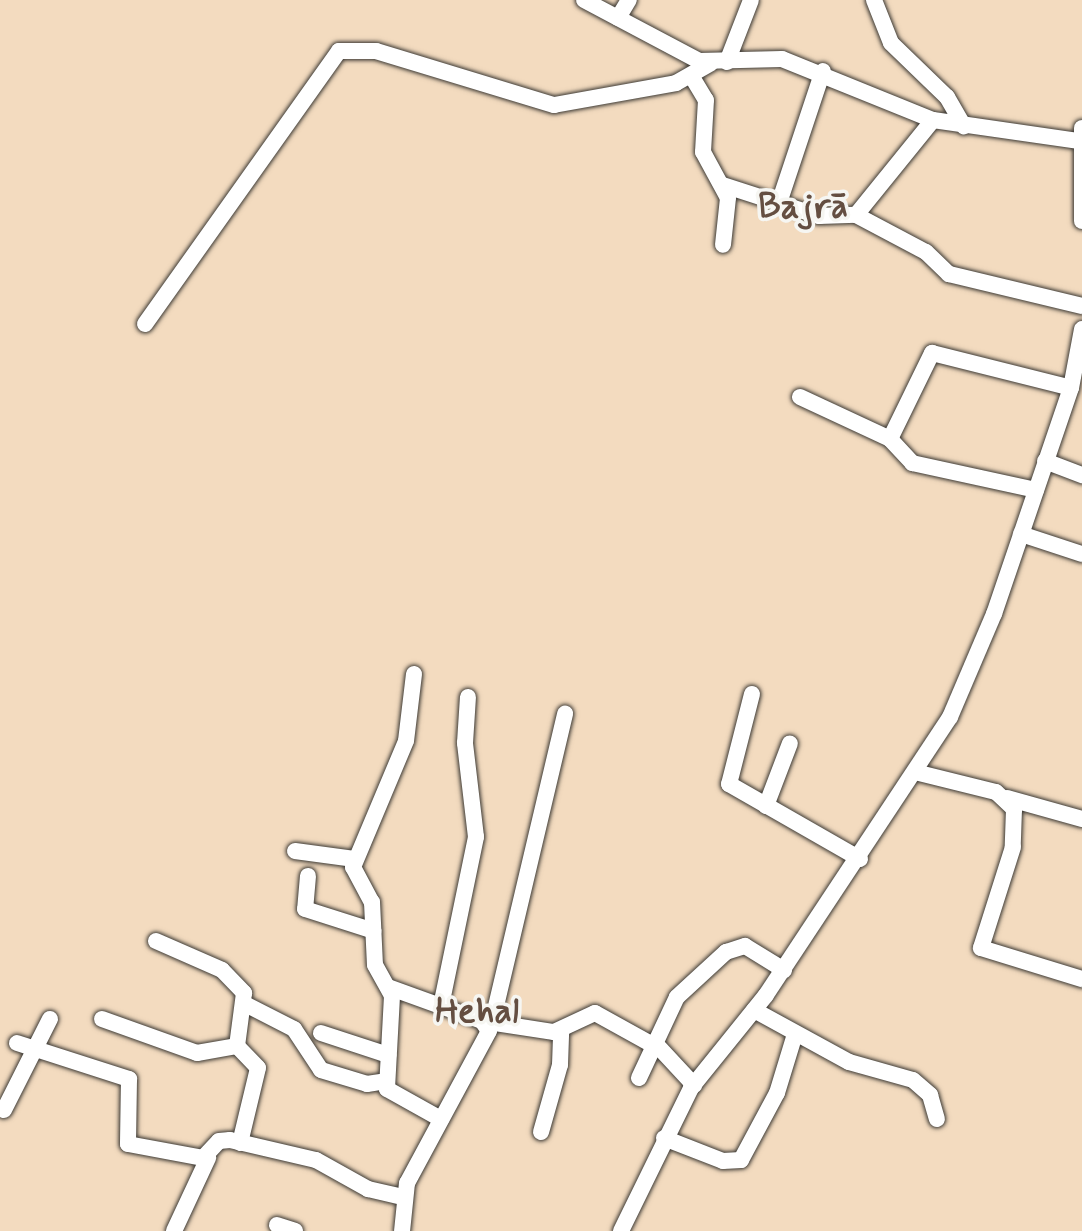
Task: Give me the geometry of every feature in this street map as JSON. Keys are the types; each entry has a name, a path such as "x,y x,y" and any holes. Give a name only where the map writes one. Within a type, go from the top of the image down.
{"street":[{"path":"584,0 719,63"},
{"path":"618,18 629,0"},
{"path":"719,63 751,0"},
{"path":"874,0 891,43 947,97 964,127"},
{"path":"145,324 339,51 376,51 554,105 692,77 719,63 769,57 823,71 933,120 964,127 1081,134 1082,221"},
{"path":"779,203 823,71"},
{"path":"692,77 706,100 703,152 723,185 723,245"},
{"path":"856,215 933,120"},
{"path":"723,185 831,218 856,215 926,252 949,274 1082,306"},
{"path":"621,1231 664,1138 694,1085 784,970 919,773 950,717 1021,534 1071,388 1082,329"},
{"path":"890,439 932,353 1071,388"},
{"path":"800,397 890,439 912,463 1036,490"},
{"path":"1045,461 1082,475"},
{"path":"1021,534 1082,554"},
{"path":"414,674 406,741 354,859 372,902 375,965 388,987 386,1081 392,1096 441,1119"},
{"path":"752,694 727,780 766,806 860,859"},
{"path":"441,1006 476,837 465,743 468,697"},
{"path":"402,1231 402,1197 441,1119 487,1042 487,1022 565,713"},
{"path":"766,806 790,743"},
{"path":"919,773 1082,819"},
{"path":"1007,798 1013,847 981,948 1082,979"},
{"path":"295,851 354,859"},
{"path":"308,876 305,909 374,931"},
{"path":"156,941 222,970 247,1005 294,1029 321,1070 367,1084 386,1081"},
{"path":"639,1078 677,997 726,952 745,946 784,970"},
{"path":"388,987 487,1022 561,1030 595,1013 653,1043 694,1085"},
{"path":"237,1046 247,1005"},
{"path":"754,1010 849,1062 913,1080 930,1095 937,1119"},
{"path":"4,1110 50,1019"},
{"path":"102,1019 197,1053 237,1046"},
{"path":"541,1132 560,1065 561,1030"},
{"path":"321,1033 388,1055"},
{"path":"664,1138 723,1161 741,1160 777,1093 795,1034"},
{"path":"17,1043 129,1079 128,1144 208,1158"},
{"path":"237,1046 258,1068 240,1143"},
{"path":"174,1231 219,1141 316,1160 368,1189 402,1197"},
{"path":"277,1225 295,1231"}],"district":[{"name":"Bajrā","path":"803,208"},
{"name":"Hehal","path":"477,1013"}]}
